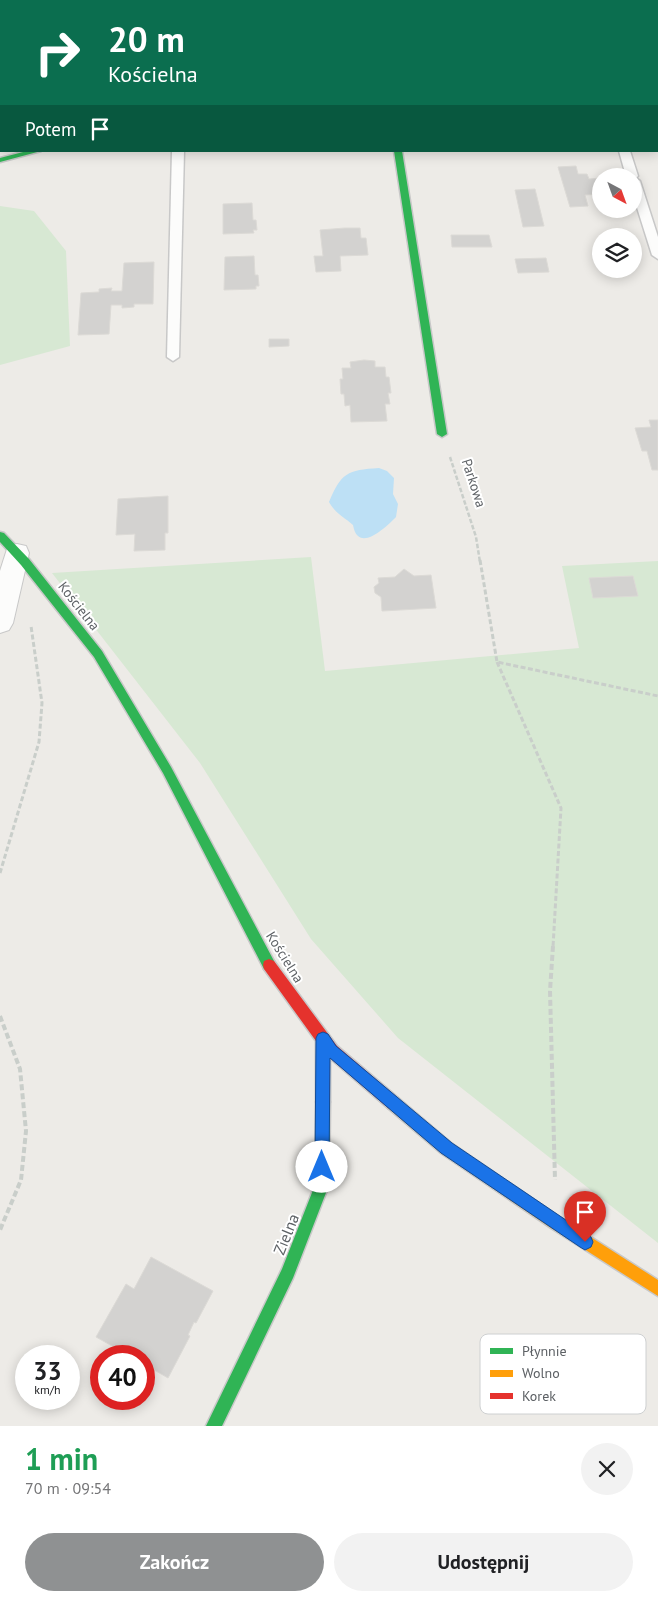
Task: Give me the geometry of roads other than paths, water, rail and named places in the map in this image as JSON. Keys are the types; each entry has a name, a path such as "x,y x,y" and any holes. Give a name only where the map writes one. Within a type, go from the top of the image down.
{"street":[{"path":"0,160 33,152"},
{"path":"398,152 442,434"},
{"path":"0,623 8,544"},
{"name":"Kościelna","path":"8,544 98,654 167,770 272,969 332,1051 446,1148 556,1224 658,1289"},
{"name":"Zielna","path":"214,1426 288,1273 322,1185 323,1038"}],"lane":[{"path":"173,357 178,152"},
{"path":"624,152 629,168"},
{"path":"642,206 658,255"}],"water":[{"path":"379,468 387,471 394,478 393,494 398,504 396,517 379,532 366,538 360,538 353,525 337,512 329,502 337,485 346,475 359,470"}]}
